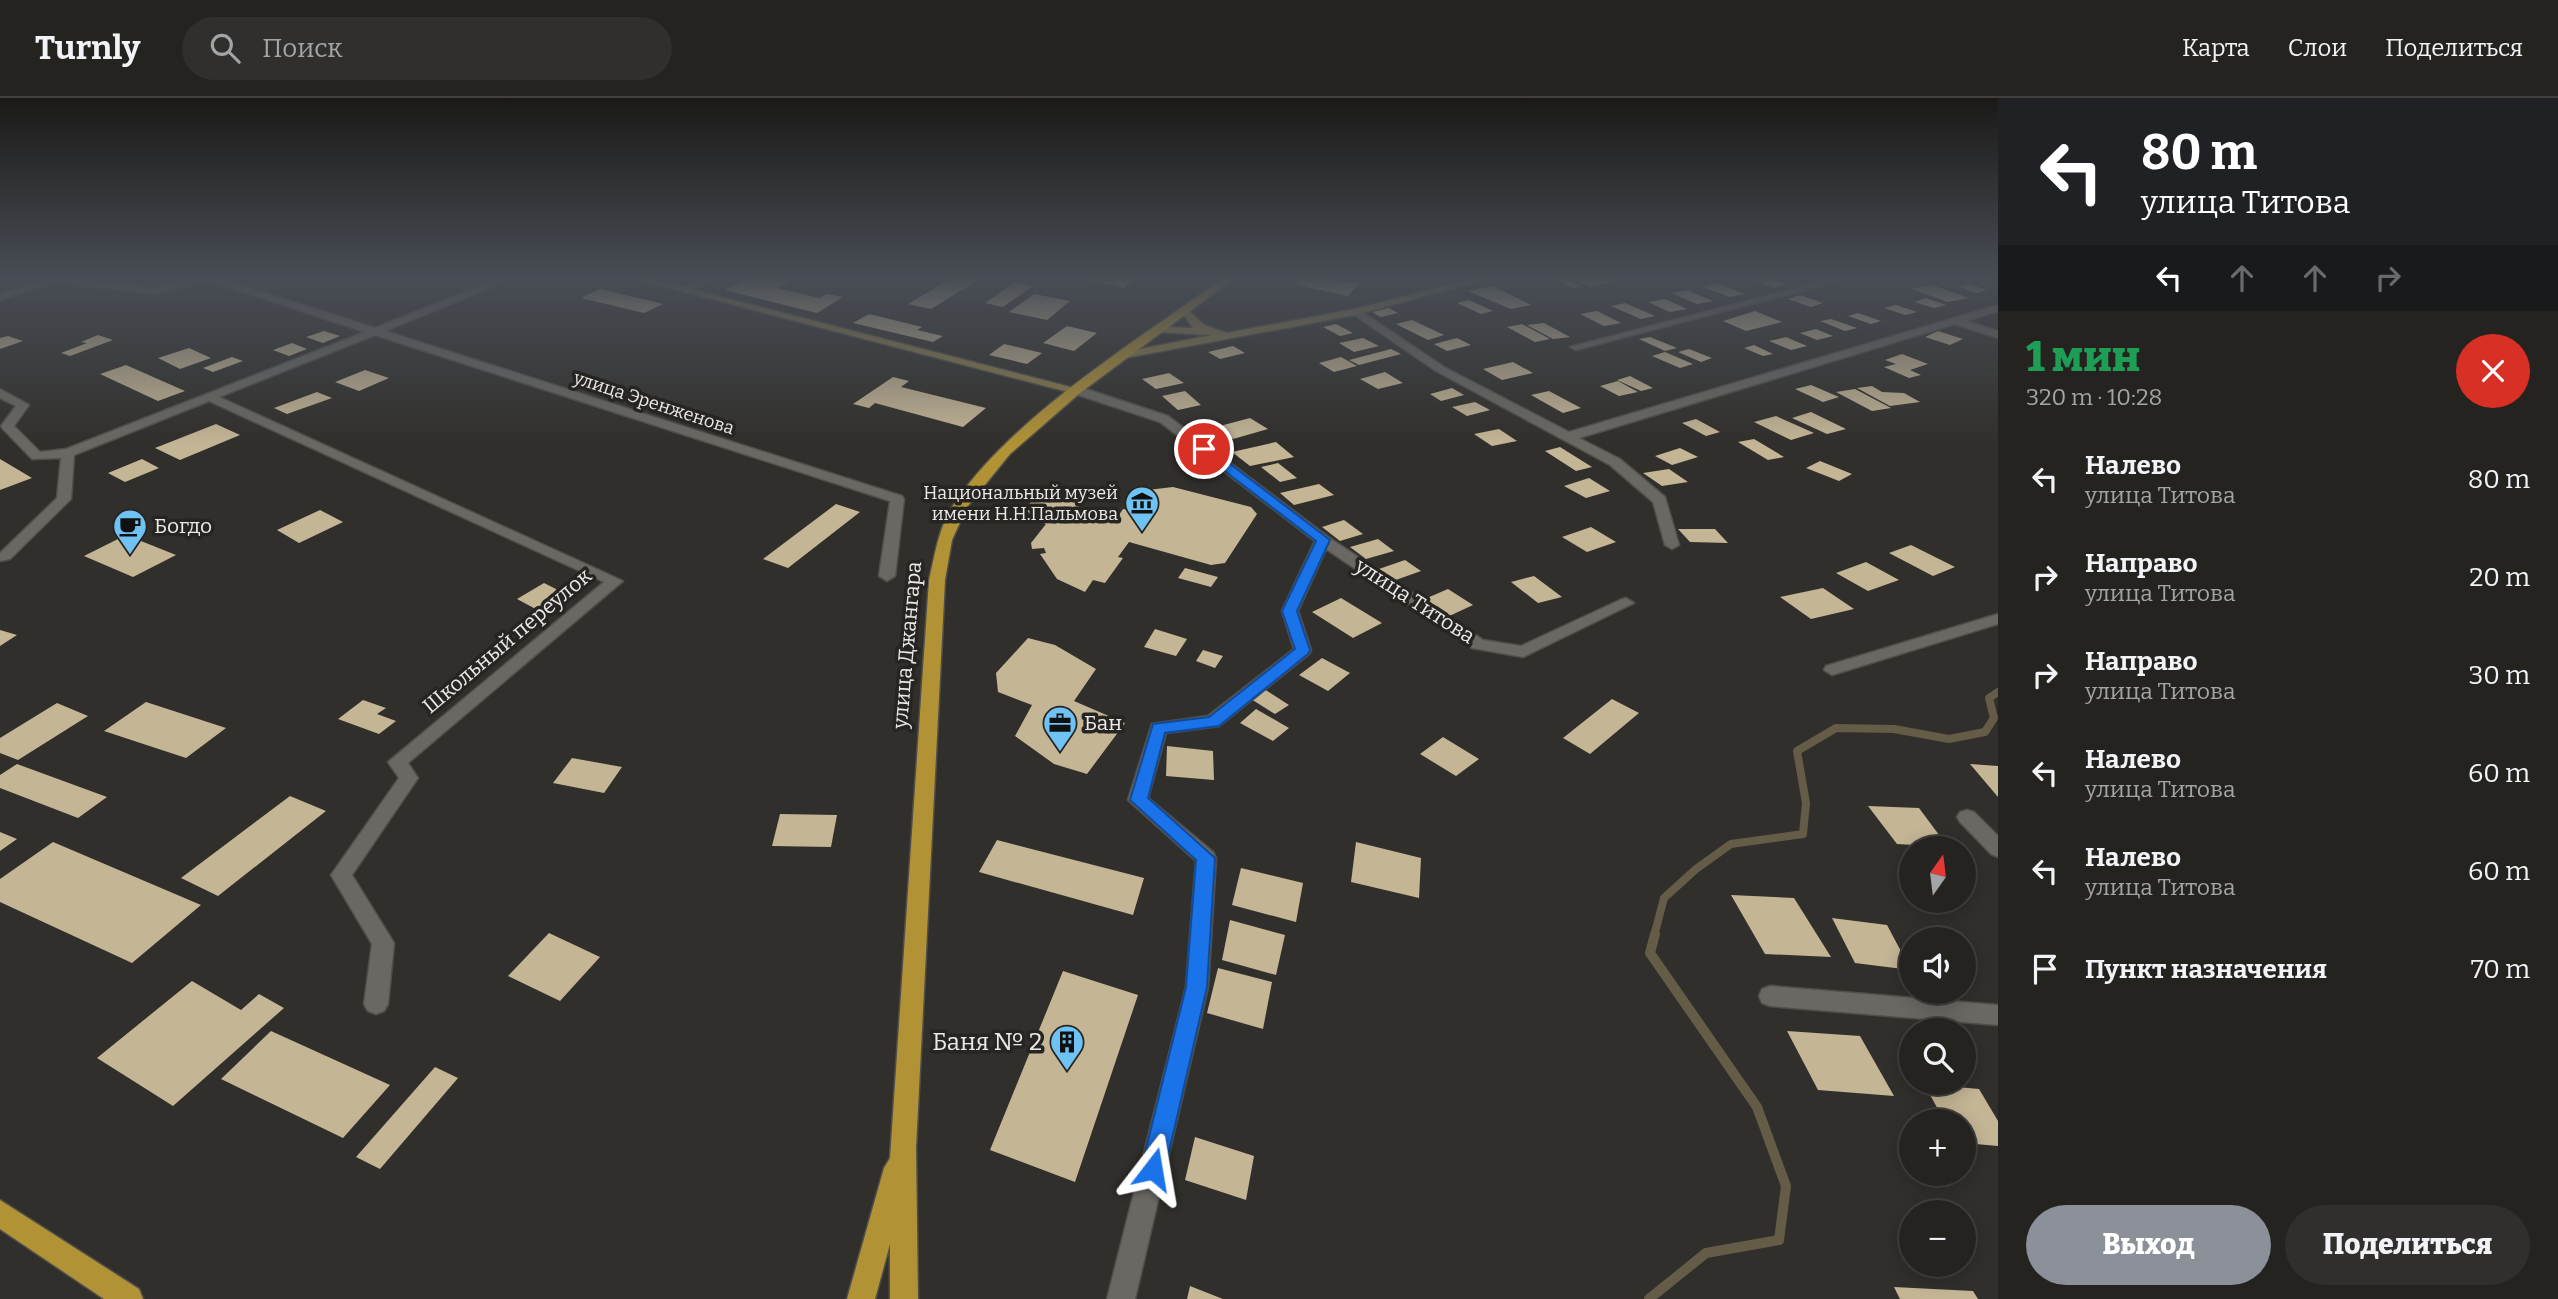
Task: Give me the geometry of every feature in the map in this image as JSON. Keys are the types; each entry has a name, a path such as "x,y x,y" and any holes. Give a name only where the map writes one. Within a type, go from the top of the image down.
{"main road":[{"name":"улица Джангара","path":"904,1299 903,1148 937,580 945,540 960,506 1006,451 1076,390 1156,333"},
{"name":"улица Джангара","path":"861,1299 903,1148"},
{"path":"0,1213 130,1299"}],"street":[{"path":"0,393 23,405 7,426 37,457 68,453 372,333"},
{"name":"улица Эренженова","path":"378,333 897,499 887,576"},
{"path":"852,333 1076,390"},
{"path":"1216,333 1228,335"},
{"path":"1125,355 1239,333"},
{"path":"1386,333 1440,369 1615,462 1660,500 1672,545"},
{"path":"1576,347 1631,333"},
{"path":"1567,438 1913,333"},
{"name":"улица Титова","path":"1076,390 1164,419 1323,540 1478,644 1523,652 1626,603"},
{"name":"Школьный переулок","path":"209,397 615,581 397,762 409,778 341,875 383,943 376,1004"},
{"path":"0,557 64,499 68,453"},
{"path":"1121,1299 1197,987 1206,858 1138,800 1158,728 1213,722 1303,650 1290,611 1323,540"},
{"path":"1832,670 1998,619"},
{"path":"1968,817 1998,849"},
{"path":"1770,996 1998,1015"}],"building":[{"path":"318,333 340,336 323,343 306,337"},
{"path":"895,333 930,333 943,336 933,342"},
{"path":"1057,333 1097,333 1074,351 1043,343"},
{"path":"1414,333 1444,335 1428,340"},
{"path":"1518,333 1539,333 1550,339 1535,342"},
{"path":"1542,333 1563,333 1570,337 1553,339"},
{"path":"1800,333 1826,333 1833,336 1817,340"},
{"path":"1934,333 1944,333 1963,339 1950,345 1925,337"},
{"path":"98,335 113,340 70,356 61,353 87,343 81,342"},
{"path":"8,336 23,341 0,349 0,338"},
{"path":"1650,337 1677,348 1665,351 1639,339"},
{"path":"1786,337 1807,346 1791,350 1769,341"},
{"path":"1363,338 1379,346 1354,352 1339,343"},
{"path":"1457,338 1471,345 1447,351 1434,344"},
{"path":"292,343 307,349 289,356 273,350"},
{"path":"1004,344 1042,353 1027,364 989,355"},
{"path":"1754,345 1773,354 1763,356 1744,348"},
{"path":"1233,346 1245,353 1220,359 1208,352"},
{"path":"189,348 211,358 180,369 158,358"},
{"path":"1391,349 1401,354 1359,365 1349,360"},
{"path":"1689,349 1712,358 1701,362 1678,352"},
{"path":"1665,352 1693,364 1680,368 1652,356"},
{"path":"1902,354 1928,364 1910,370 1921,375 1909,378 1884,367 1896,364 1885,360"},
{"path":"232,357 243,361 213,372 203,368"},
{"path":"1341,357 1357,366 1334,372 1319,363"},
{"path":"1513,362 1533,373 1502,380 1483,369"},
{"path":"126,365 185,391 158,401 100,374"},
{"path":"365,370 389,378 359,391 335,382"},
{"path":"1385,372 1403,383 1378,389 1360,379"},
{"path":"1169,373 1184,383 1156,389 1142,379"},
{"path":"1630,376 1653,388 1641,391 1617,380"},
{"path":"893,377 909,381 901,387 986,408 963,427 875,403 869,408 853,404"},
{"path":"1618,381 1638,392 1619,396 1600,386"},
{"path":"1811,385 1839,397 1823,402 1795,389"},
{"path":"1872,386 1882,392 1904,393 1920,402 1890,406 1857,388"},
{"path":"1452,388 1464,395 1441,401 1430,394"},
{"path":"1855,389 1891,408 1872,411 1836,392"},
{"path":"1185,391 1201,405 1178,410 1162,396"},
{"path":"1549,391 1581,408 1563,413 1531,395"},
{"path":"317,392 332,398 287,414 274,408"},
{"path":"1475,402 1490,410 1467,416 1452,407"},
{"path":"1811,412 1846,429 1827,434 1792,418"},
{"path":"1776,416 1814,433 1791,440 1754,422"},
{"path":"1250,418 1268,429 1233,439 1216,427"},
{"path":"1696,419 1720,432 1706,436 1682,423"},
{"path":"216,424 240,435 180,460 155,448"},
{"path":"1499,429 1517,441 1492,446 1474,434"},
{"path":"1754,439 1784,457 1768,460 1738,442"},
{"path":"1276,442 1294,457 1250,466 1232,452"},
{"path":"1560,447 1592,467 1576,471 1545,451"},
{"path":"1680,448 1698,457 1672,465 1655,456"},
{"path":"0,459 32,478 0,490"},
{"path":"142,459 159,468 125,482 108,473"},
{"path":"1820,461 1852,474 1839,481 1806,468"},
{"path":"1278,463 1297,478 1280,482 1261,467"},
{"path":"1669,469 1688,482 1662,486 1643,473"},
{"path":"1589,478 1610,491 1586,498 1564,486"},
{"path":"1319,484 1334,495 1294,505 1280,493"},
{"name":"Национальный музей имени Н.Н.Пальмова","path":"1173,487 1251,507 1257,514 1225,563 1211,565 1129,542 1118,557 1123,558 1105,583 1093,580 1085,592 1057,579 1040,554 1046,553 1044,548 1032,549 1031,543 1046,524 1032,518 1026,508 1033,500 1057,496 1072,499 1080,508 1078,514 1095,517 1103,513 1119,515 1123,509 1129,510 1138,499 1134,497 1139,491"},
{"path":"836,504 860,512 788,568 763,559"},
{"path":"320,510 343,522 299,543 277,530"},
{"path":"1344,520 1363,534 1340,541 1322,527"},
{"path":"1591,527 1616,542 1587,552 1562,537"},
{"path":"1678,529 1715,529 1728,543 1690,542"},
{"name":"Богдо","path":"126,535 176,555 133,577 84,556"},
{"path":"1378,539 1394,551 1366,559 1350,547"},
{"path":"1911,545 1955,567 1933,576 1889,553"},
{"path":"1405,560 1421,571 1393,581 1376,570"},
{"path":"1866,562 1899,580 1868,591 1836,573"},
{"path":"1185,568 1218,577 1211,587 1178,578"},
{"path":"1534,576 1562,597 1538,603 1511,582"},
{"path":"544,583 572,597 545,614 517,599"},
{"path":"1823,588 1854,609 1811,619 1780,597"},
{"path":"1448,589 1473,605 1445,618 1420,601"},
{"path":"1341,598 1382,623 1353,638 1312,612"},
{"path":"1155,629 1187,639 1176,656 1144,647"},
{"path":"0,630 17,635 0,646"},
{"path":"1028,638 1055,645 1096,669 1074,701 1125,723 1087,774 1054,764 1015,736 1032,705 998,692 996,673"},
{"path":"1203,650 1223,656 1215,668 1196,661"},
{"path":"1322,658 1350,673 1328,691 1299,675"},
{"path":"1264,689 1289,705 1275,714 1251,699"},
{"path":"1612,699 1639,713 1590,754 1563,738"},
{"path":"363,700 386,708 377,714 396,721 379,734 338,719"},
{"path":"146,702 226,728 186,758 104,731"},
{"path":"57,703 88,716 18,760 0,753 0,738"},
{"path":"1256,709 1289,728 1273,741 1240,723"},
{"path":"1443,737 1479,759 1456,776 1420,754"},
{"path":"1167,746 1213,751 1214,780 1166,776"},
{"path":"572,758 622,767 604,793 553,783"},
{"path":"17,764 107,797 78,818 0,788 0,775"},
{"path":"1970,764 1998,766 1998,797"},
{"path":"290,796 326,811 218,896 181,878"},
{"path":"1868,806 1919,808 1940,836 1899,836 1897,844"},
{"path":"780,814 837,815 831,847 772,846"},
{"path":"0,832 17,839 0,851"},
{"path":"997,840 1144,878 1133,915 979,872"},
{"path":"53,842 201,905 132,963 0,902 0,879"},
{"path":"1356,842 1421,858 1419,898 1351,882"},
{"path":"1241,868 1303,883 1296,922 1232,905"},
{"path":"1731,895 1794,898 1831,957 1765,954"},
{"path":"1832,918 1887,925 1899,948 1899,968 1855,963"},
{"path":"1230,920 1285,935 1276,975 1222,960"},
{"path":"549,933 600,957 560,1001 508,976"},
{"path":"1218,968 1272,982 1263,1029 1207,1013"},
{"name":"Баня № 2","path":"1063,971 1138,995 1075,1182 990,1150"},
{"path":"192,981 241,1010 259,994 284,1008 173,1106 97,1058"},
{"path":"271,1031 390,1085 343,1138 221,1079"},
{"path":"1787,1031 1860,1036 1894,1096 1818,1090"},
{"path":"435,1067 458,1078 380,1169 356,1157"},
{"path":"1976,1089 1979,1089 1998,1121 1998,1146 1976,1144 1976,1109 1938,1109 1930,1095 1976,1095"},
{"path":"1195,1137 1254,1156 1246,1200 1185,1180"},
{"path":"1190,1286 1223,1299 1187,1299"},
{"path":"1894,1287 1973,1291 1978,1299 1900,1299"}],"waterway":[{"path":"1654,936 1664,898 1696,869 1731,844 1803,834 1806,803 1797,751 1836,728 1894,729 1949,739 1985,732 1994,718 1989,698 1998,692"},
{"path":"1649,1299 1706,1253 1779,1240 1786,1186 1757,1107 1650,953 1655,934"}],"place":[{"name":"Национальный музей имени Н.Н.Пальмова","path":"1142,533"},
{"name":"Богдо","path":"130,556"},
{"name":"Бан","path":"1060,753"},
{"name":"Баня № 2","path":"1067,1072"}],"route":[{"path":"1153,1169 1197,987 1206,858 1138,800 1158,728 1213,722 1303,650 1290,611 1323,540 1204,449"}]}
